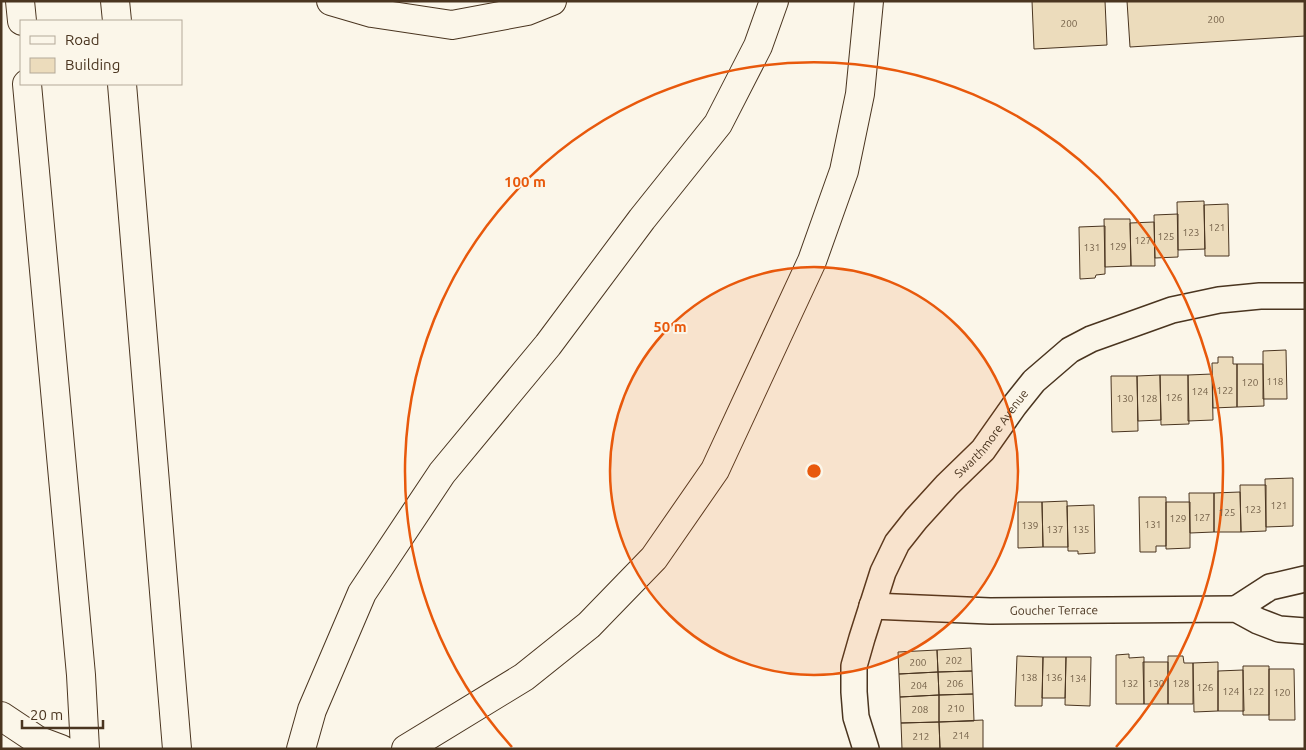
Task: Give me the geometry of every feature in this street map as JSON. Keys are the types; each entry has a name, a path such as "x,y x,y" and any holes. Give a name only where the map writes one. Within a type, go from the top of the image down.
{"highway":[{"path":"20,1 22,20"},
{"path":"115,1 117,20"},
{"path":"330,1 372,13 452,25 527,11 552,1"},
{"path":"301,749 312,710 362,593 442,473 548,345 642,219 718,124 758,46 774,1"},
{"path":"406,749 524,677 589,625 654,558 715,470 812,262 844,171 860,94 869,1"},
{"path":"27,85 81,675 85,749"},
{"path":"122,85 178,749"},
{"path":"1,716 37,740 61,749"}],"street":[{"name":"Swarthmore Avenue","path":"866,749 856,717 854,666 883,572 897,543 922,512 983,450 1014,406 1034,382 1070,350 1091,340 1172,310 1220,300 1260,296 1305,296"},
{"path":"1236,609 1270,587 1305,579"},
{"name":"Goucher Terrace","path":"872,606 990,611 1236,609 1258,621 1279,629 1305,632"}],"building":[{"path":"1032,1 1105,1 1107,45 1034,49"},
{"path":"1127,1 1305,1 1305,36 1130,47"},
{"path":"1204,201 1205,249 1178,250 1177,202"},
{"path":"1228,204 1229,256 1205,256 1204,205"},
{"path":"1178,214 1178,257 1155,258 1154,215"},
{"path":"1104,219 1130,219 1131,266 1105,267"},
{"path":"1154,222 1155,266 1131,266 1130,223"},
{"path":"1105,226 1105,274 1096,275 1095,278 1080,279 1079,227"},
{"path":"1286,350 1287,399 1263,399 1263,351"},
{"path":"1218,357 1233,357 1233,364 1237,364 1237,407 1213,408 1212,363 1218,363"},
{"path":"1237,364 1263,364 1264,406 1237,407"},
{"path":"1212,374 1213,420 1188,421 1188,375"},
{"path":"1160,375 1188,375 1189,424 1161,425"},
{"path":"1160,375 1161,420 1138,421 1137,376"},
{"path":"1111,376 1137,376 1138,431 1112,432"},
{"path":"1293,478 1293,526 1266,527 1265,479"},
{"path":"1240,485 1266,485 1266,531 1241,532"},
{"path":"1240,492 1241,532 1214,532 1214,493"},
{"path":"1189,493 1214,493 1214,532 1190,533"},
{"path":"1139,497 1166,497 1166,546 1156,546 1156,552 1140,552"},
{"path":"1067,501 1068,547 1043,547 1042,502"},
{"path":"1018,502 1042,502 1043,547 1018,548"},
{"path":"1166,502 1190,502 1190,548 1166,549"},
{"path":"1094,505 1095,553 1078,554 1078,551 1068,551 1067,506"},
{"path":"971,648 972,671 938,672 937,650"},
{"path":"937,650 938,672 899,674 898,652"},
{"path":"1129,654 1129,658 1144,657 1144,704 1116,704 1116,655"},
{"path":"1017,656 1043,657 1042,706 1015,706"},
{"path":"1168,656 1183,656 1184,663 1193,663 1193,704 1168,704"},
{"path":"1043,657 1066,657 1065,698 1042,698"},
{"path":"1066,657 1091,657 1090,706 1065,705"},
{"path":"1143,662 1168,662 1168,704 1144,704"},
{"path":"1218,662 1218,711 1194,712 1193,663"},
{"path":"1243,666 1269,666 1269,715 1243,715"},
{"path":"1269,669 1294,669 1295,720 1269,720"},
{"path":"1243,670 1244,711 1218,711 1218,671"},
{"path":"972,671 973,694 939,695 938,672"},
{"path":"938,672 939,695 900,697 899,674"},
{"path":"973,694 974,721 939,722 939,695"},
{"path":"939,695 939,722 901,723 900,697"},
{"path":"983,720 983,749 940,749 939,722"},
{"path":"939,722 940,749 902,749 901,723"}]}
